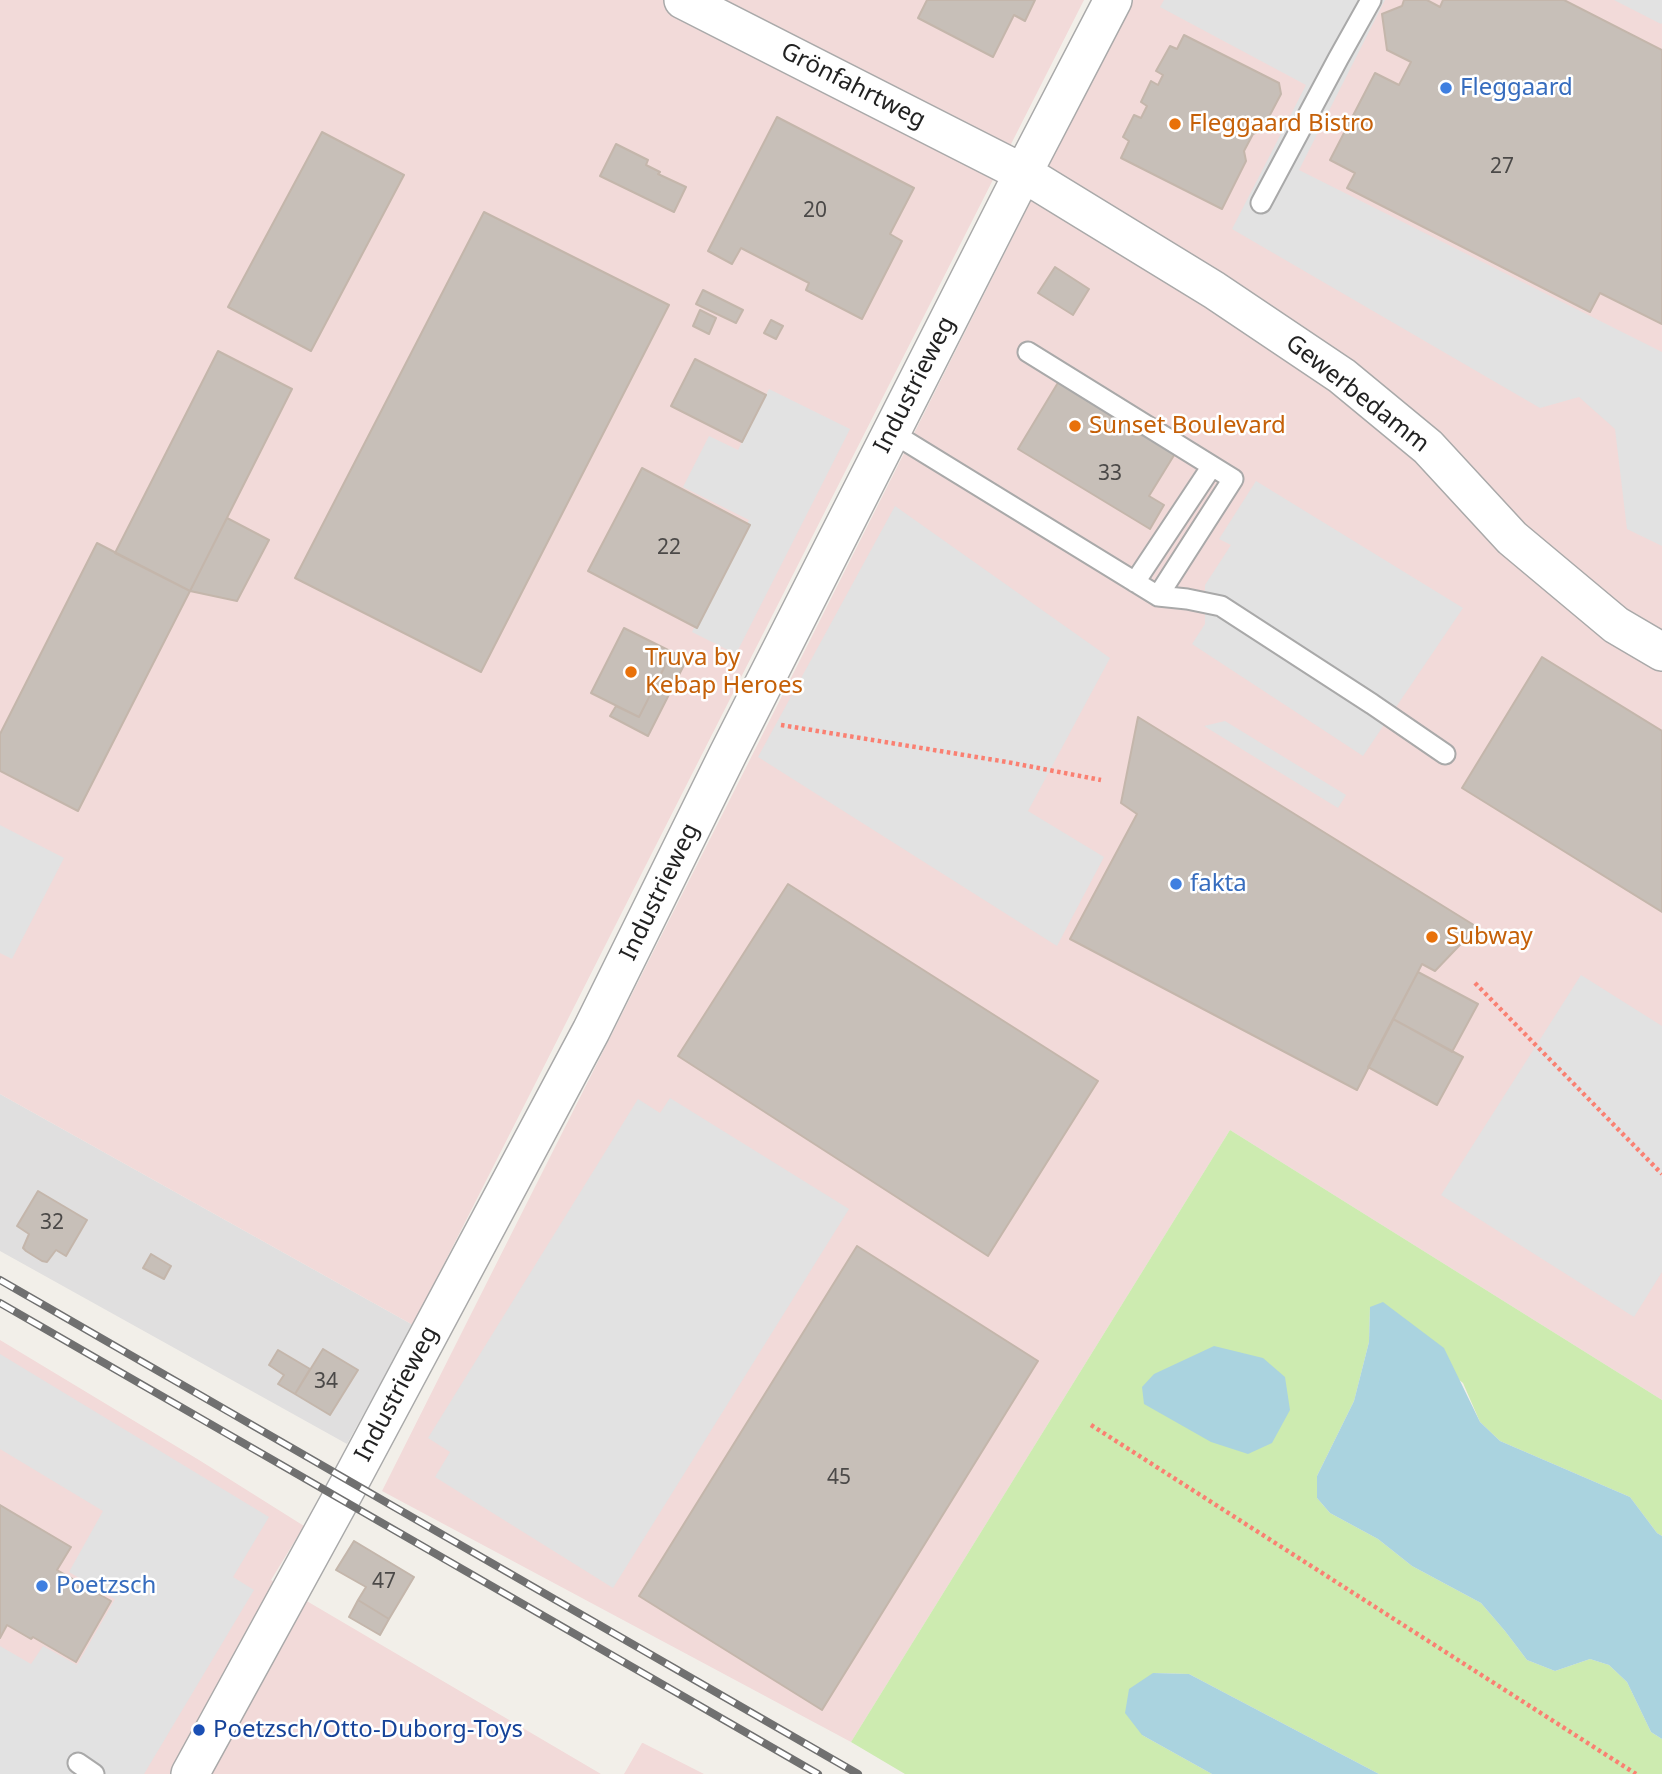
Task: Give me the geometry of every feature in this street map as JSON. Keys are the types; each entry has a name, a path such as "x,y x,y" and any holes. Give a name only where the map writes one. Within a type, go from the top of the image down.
{"street":[{"name":"Grönfahrtweg","path":"683,0 1023,173"},
{"name":"Industrieweg","path":"190,1774 350,1482 584,1043 891,432 1113,0"},
{"name":"Gewerbedamm","path":"1023,173 1214,290 1342,376 1428,447 1521,546 1616,625 1662,652"}],"lane":[{"path":"1261,203 1371,0"},
{"path":"1028,352 1233,479 1158,596"},
{"path":"891,432 1158,596 1221,606 1445,754"},
{"path":"1135,582 1212,466"}],"path":[{"path":"746,720 1101,780"},
{"path":"1475,983 1662,1174"},
{"path":"1091,1425 1636,1774"}],"shaded area":[{"path":"0,0 1084,0 413,1325 0,1094"},
{"path":"1132,0 1662,0 1662,1400 1230,1130 851,1742 382,1491"},
{"path":"1164,0 1385,0 1299,170 1662,352 1662,546 1627,529 1615,429 1579,397 1540,408 1232,229 1306,85 1160,7"},
{"path":"1614,0 1662,0 1662,23 1661,24"},
{"path":"769,389 850,429 736,654 692,632 749,520 683,487 709,436 738,450"},
{"path":"1256,481 1463,608 1363,756 1192,644 1205,624 1205,585 1231,545 1219,539"},
{"path":"895,506 1110,658 1028,811 1104,857 1057,946 758,757"},
{"path":"1225,721 1346,795 1338,808 1204,726"},
{"path":"0,825 64,858 12,959 0,953"},
{"path":"1581,975 1662,1026 1662,1272 1634,1317 1441,1195"},
{"path":"0,1094 413,1325 347,1444 0,1251"},
{"path":"670,1098 849,1209 613,1588 435,1477 450,1452 428,1438 638,1099 660,1113"},
{"path":"0,1340 304,1526 271,1580 601,1774 0,1774"},
{"path":"0,1354 269,1517 233,1577 254,1590 144,1774 0,1774 0,1646 31,1664 43,1646 77,1665 115,1599 69,1572 103,1511 0,1449"},
{"path":"643,1743 704,1774 624,1774"}],"green space":[{"path":"1230,1130 1662,1400 1662,1536 1630,1497 1500,1441 1480,1422 1463,1383 1370,1307 1369,1342 1354,1401 1317,1476 1317,1498 1330,1513 1378,1539 1412,1566 1481,1603 1527,1660 1555,1671 1590,1659 1609,1665 1627,1682 1651,1732 1662,1739 1662,1774 1379,1774 1189,1674 1153,1673 1142,1735 1212,1774 905,1774 851,1742"}],"water":[{"path":"1383,1302 1444,1348 1480,1422 1500,1441 1630,1497 1662,1536 1662,1739 1651,1732 1627,1682 1609,1665 1590,1659 1555,1671 1527,1660 1481,1603 1412,1566 1378,1539 1330,1513 1317,1498 1317,1476 1354,1401 1369,1342 1370,1307"},
{"path":"1214,1346 1263,1358 1285,1377 1290,1410 1272,1443 1248,1454 1211,1442 1144,1404 1142,1387 1154,1374"},
{"path":"1153,1673 1189,1674 1379,1774 1212,1774 1142,1735 1125,1713 1129,1689"}],"building":[{"path":"927,0 1035,0 1025,21 1014,15 993,57 918,18"},
{"path":"1404,0 1427,0 1440,7 1443,0 1564,0 1662,50 1662,324 1600,293 1590,312 1347,188 1355,173 1330,160 1375,73 1399,85 1411,62 1387,50 1382,14 1402,6"},
{"path":"1184,35 1279,83 1281,94 1262,130 1253,134 1244,151 1246,161 1222,209 1121,158 1129,141 1123,137 1134,115 1141,118 1147,106 1141,102 1151,81 1158,85 1163,75 1156,71 1170,46 1177,49"},
{"path":"777,117 914,188 890,234 902,241 862,319 806,290 809,283 741,248 732,264 708,251"},
{"path":"322,132 404,175 311,351 228,307"},
{"path":"616,144 648,160 646,165 660,172 658,174 686,187 674,212 600,176"},
{"path":"484,212 669,305 481,672 295,578"},
{"path":"1055,267 1089,289 1073,315 1038,293"},
{"path":"703,290 743,310 736,323 696,304"},
{"path":"700,310 716,318 709,334 693,326"},
{"path":"771,320 783,326 776,339 764,333"},
{"path":"218,351 292,389 190,591 115,553"},
{"path":"695,359 766,395 742,442 671,406"},
{"path":"1059,381 1176,452 1149,496 1164,505 1150,529 1018,449"},
{"path":"642,468 750,525 697,628 588,571"},
{"path":"227,518 269,540 237,601 190,591"},
{"path":"97,543 190,591 78,811 0,771 0,734"},
{"name":"Truva by Kebap Heroes","path":"624,628 672,652 639,717 591,693"},
{"path":"672,652 687,659 648,736 610,716 616,706 639,717"},
{"path":"1542,657 1662,731 1662,912 1462,788"},
{"path":"1138,717 1477,927 1435,971 1422,964 1357,1090 1070,939 1137,814 1121,803"},
{"path":"788,884 1098,1081 988,1256 678,1056"},
{"path":"1418,972 1478,1004 1452,1052 1393,1019"},
{"path":"1393,1019 1463,1057 1437,1105 1368,1067"},
{"path":"38,1191 87,1220 66,1256 56,1250 47,1262 23,1248 29,1234 17,1226"},
{"path":"857,1246 1038,1361 822,1710 639,1596"},
{"path":"151,1254 171,1266 164,1279 143,1268"},
{"path":"323,1349 358,1370 330,1415 295,1394"},
{"path":"278,1350 310,1369 295,1394 278,1384 284,1375 269,1365"},
{"name":"Poetzsch","path":"0,1505 71,1547 57,1570 111,1601 76,1662 7,1625 0,1638"},
{"path":"354,1541 414,1577 389,1619 358,1600 366,1587 336,1570"},
{"path":"358,1600 389,1619 380,1635 349,1617"}],"railway":[{"path":"0,1280 858,1774"},
{"path":"0,1303 818,1774"}],"place":[{"name":"Fleggaard","path":"1446,88"},
{"name":"Fleggaard Bistro","path":"1175,124"},
{"name":"Sunset Boulevard","path":"1075,426"},
{"name":"Truva by Kebap Heroes","path":"631,672"},
{"name":"fakta","path":"1176,884"},
{"name":"Subway","path":"1432,937"},
{"name":"Poetzsch","path":"42,1586"},
{"name":"Poetzsch/Otto-Duborg-Toys","path":"199,1730"}]}
